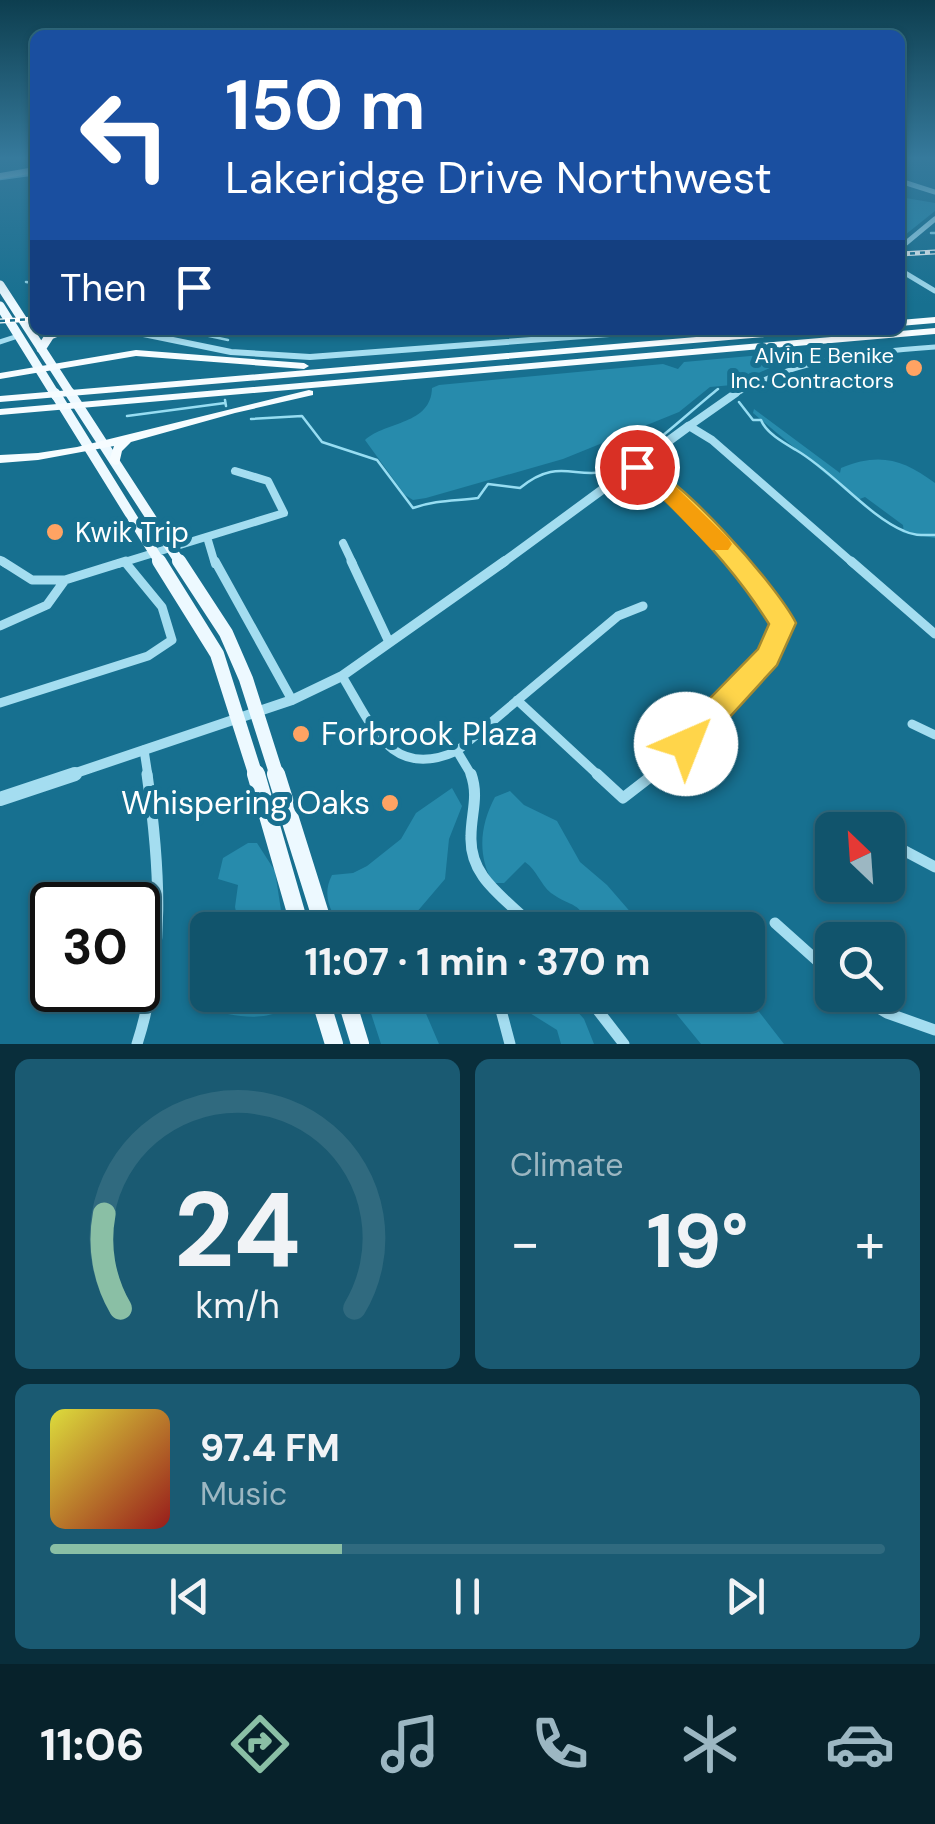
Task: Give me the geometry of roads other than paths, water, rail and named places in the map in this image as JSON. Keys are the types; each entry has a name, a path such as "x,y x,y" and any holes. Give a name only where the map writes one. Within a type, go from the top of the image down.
{"highway":[{"path":"905,322 935,320"},
{"path":"905,334 935,331"},
{"path":"0,399 754,335"},
{"path":"0,412 888,335"},
{"path":"3,376 25,368 36,353"},
{"path":"3,376 56,372 144,353 273,366 441,362"},
{"path":"0,459 104,444 295,395 480,370"},
{"path":"115,461 118,448 134,435"}],"main road":[{"path":"0,285 30,326"},
{"path":"0,306 16,332 56,372 230,640 296,912"},
{"path":"34,335 43,374 212,644 248,714 319,912"},
{"path":"36,353 52,335"},
{"path":"324,1012 334,1044"},
{"path":"350,1012 360,1044"}],"street":[{"path":"905,244 935,219"},
{"path":"905,273 935,291"},
{"path":"0,342 16,332 30,330"},
{"path":"149,335 240,353 310,357 597,335"},
{"path":"0,799 292,700 342,676 637,467 735,390 792,366 830,356 935,347"},
{"path":"689,426 712,440 935,634"},
{"path":"517,700 623,798 662,768 771,652 783,623 759,585 663,486 637,467"},
{"path":"0,560 32,580 65,580 284,513 268,481 235,470"},
{"path":"207,537 222,579 292,700"},
{"path":"342,543 389,642"},
{"path":"0,702 148,656 172,640 168,620 153,594 125,562"},
{"path":"0,626 41,610 57,596 65,580"},
{"path":"342,676 388,745 402,759 428,764 457,750 618,616 642,606"},
{"path":"923,624 935,618"},
{"path":"912,724 935,735"},
{"path":"137,1044 152,994 161,930 159,856 144,750"},
{"path":"457,750 478,783 471,832 476,866 491,890 516,912"},
{"path":"905,851 935,868"},
{"path":"774,923 815,959"},
{"path":"502,1012 510,1044"},
{"path":"599,1012 624,1044"},
{"path":"884,1012 935,1030"}],"waterway":[{"path":"26,282 30,282"},
{"path":"204,335 228,340"},
{"path":"251,419 302,416 322,442 377,460 413,508 478,498 488,484 520,488 548,473 593,473 620,466 718,389"},
{"path":"225,400 226,406"},
{"path":"739,402 753,420 761,420 771,433 810,459 877,515 908,533 935,535"},
{"path":"127,416 225,403"}],"railway":[{"path":"905,254 935,252"},
{"path":"0,321 30,319"}],"place":[{"name":"Alvin E Benike Inc. Contractors","path":"914,368"},
{"name":"Kwik Trip","path":"55,532"},
{"name":"Forbrook Plaza","path":"301,734"},
{"name":"Whispering Oaks","path":"390,803"}]}
